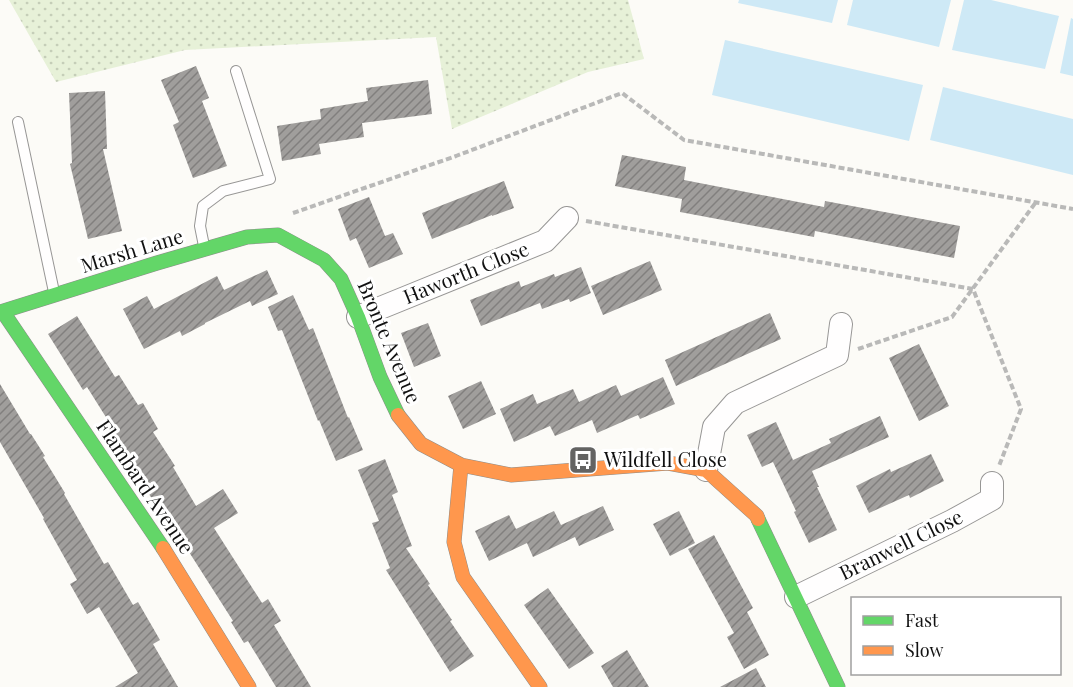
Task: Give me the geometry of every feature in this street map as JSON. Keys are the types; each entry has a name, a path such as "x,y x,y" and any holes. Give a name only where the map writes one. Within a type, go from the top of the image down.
{"street":[{"name":"Haworth Close","path":"358,317 544,241 567,218"},
{"name":"Marsh Lane","path":"2,312 247,237 278,235"},
{"name":"Bronte Avenue","path":"278,235 324,260 341,279 397,414 421,444 461,465 511,475 668,463 706,470"},
{"name":"Flambard Avenue","path":"2,312 159,542 249,687"},
{"path":"838,687 758,516 706,470 714,427 735,403 837,356 841,324"},
{"path":"461,465 454,542 463,577 540,687"},
{"name":"Branwell Close","path":"796,597 992,499 992,483"}],"lane":[{"path":"204,249 200,226 203,206 223,191 270,179 236,71"},
{"path":"18,122 54,295"}],"path":[{"path":"278,235 289,214 456,156 622,93 684,140 1073,209"},
{"path":"837,356 952,317 1036,202"},
{"path":"567,218 973,289"},
{"path":"973,289 1021,409 992,483"}],"green space":[{"path":"9,0 628,0 644,59 588,72 452,129 436,37 185,50 56,82"}],"water":[{"path":"739,0 838,0 832,23 738,3"},
{"path":"853,0 951,0 939,47 847,25"},
{"path":"964,0 991,0 1059,16 1045,69 952,50"},
{"path":"1071,18 1073,19 1073,76 1060,73"},
{"path":"725,40 923,85 909,141 712,95"},
{"path":"943,87 1073,119 1073,175 930,140"}],"building":[{"path":"196,66 209,98 202,101 227,166 193,178 173,125 179,122 161,80"},
{"path":"428,80 432,114 362,123 364,137 319,144 321,154 282,161 277,126 321,119 320,109 368,101 366,88"},
{"path":"105,91 107,149 103,149 122,231 88,239 70,164 72,163 69,93"},
{"path":"622,155 686,167 684,180 824,207 825,201 960,226 954,258 815,231 814,237 680,212 682,199 615,186"},
{"path":"504,181 514,208 432,239 422,213"},
{"path":"369,197 385,236 393,233 403,254 369,268 356,238 350,241 338,209"},
{"path":"650,261 662,290 603,315 591,286"},
{"path":"581,267 591,293 570,302 569,299 542,309 540,303 481,326 470,300 519,281 521,287 554,274 555,277"},
{"path":"267,270 278,294 252,306 250,301 182,336 180,331 144,349 123,309 147,296 154,309 217,276 224,290"},
{"path":"293,295 309,330 313,328 363,450 336,461 282,330 278,331 268,307"},
{"path":"770,313 781,339 676,386 665,360"},
{"path":"77,316 115,377 119,375 138,405 143,403 158,429 153,432 175,466 173,467 196,506 223,489 238,513 214,528 262,603 268,599 281,621 274,625 311,687 276,687 248,641 244,643 231,622 233,621 189,552 193,550 170,512 163,516 87,387 83,390 48,334"},
{"path":"428,323 441,356 414,367 401,333"},
{"path":"919,344 949,406 919,421 889,358"},
{"path":"663,377 675,404 640,419 638,415 597,433 592,420 555,436 550,426 514,442 500,409 533,394 537,404 573,389 579,402 616,385 621,396"},
{"path":"481,381 496,414 463,429 448,396"},
{"path":"0,384 45,456 43,457 104,564 108,562 133,605 138,602 160,640 153,644 178,687 115,687 138,673 99,607 87,614 70,584 77,580 0,442"},
{"path":"880,416 889,437 812,471 837,530 809,543 773,462 762,467 747,435 776,422 793,460 831,443 829,439"},
{"path":"931,454 944,481 910,498 909,495 869,513 856,486 890,469 891,472"},
{"path":"385,459 398,492 392,495 412,546 406,548 474,656 450,672 386,570 390,568 372,523 379,521 358,470"},
{"path":"603,506 614,530 579,546 575,537 533,557 527,543 489,561 475,531 509,515 516,529 554,511 561,525"},
{"path":"679,511 695,543 670,556 653,524"},
{"path":"714,535 753,608 747,612 769,655 744,669 727,637 734,633 688,549"},
{"path":"548,588 594,653 569,669 524,605"},
{"path":"627,650 649,687 613,687 601,666"},
{"path":"756,668 766,687 720,687"}],"traffic: fast":[{"path":"0,312 247,237 278,235 324,260 341,279 380,377 398,415"},
{"path":"3,312 163,548"},
{"path":"758,519 838,687"}],"traffic: slow":[{"path":"398,415 421,444 461,465 511,475 668,463 706,470 758,519"},
{"path":"461,465 454,542 463,577 540,687"},
{"path":"163,548 249,687"}],"place":[{"name":"Wildfell Close","path":"583,460"}]}
